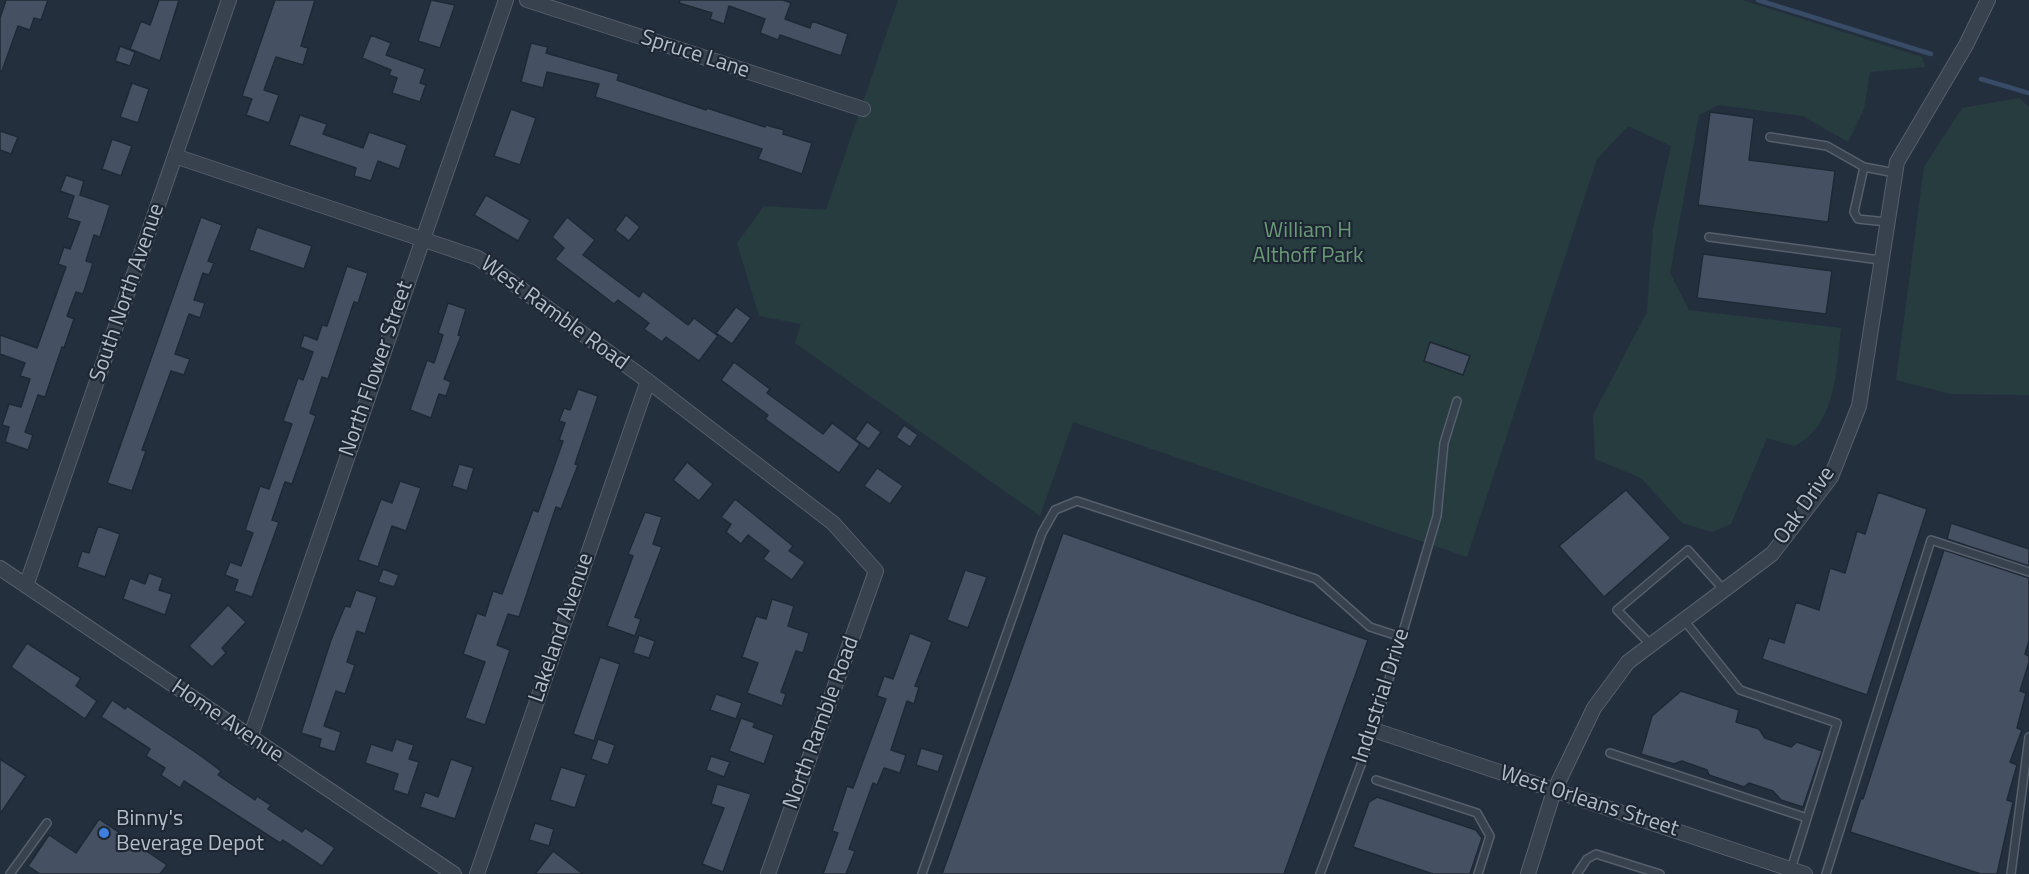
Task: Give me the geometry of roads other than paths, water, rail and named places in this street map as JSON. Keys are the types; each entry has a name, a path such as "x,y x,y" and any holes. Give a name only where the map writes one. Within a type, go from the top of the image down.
{"street":[{"name":"South North Avenue","path":"26,586 229,0"},
{"name":"North Flower Street","path":"249,738 506,0"},
{"name":"Spruce Lane","path":"527,0 863,110"},
{"name":"Oak Drive","path":"1528,874 1554,791 1594,708 1628,662 1772,554 1830,477 1859,406 1897,162 1966,45 1988,0"},
{"name":"West Ramble Road","path":"175,156 478,258 648,381 833,523 876,572"},
{"name":"Lakeland Avenue","path":"477,874 648,381"},
{"name":"Home Avenue","path":"0,568 249,738 454,874"},
{"name":"North Ramble Road","path":"768,874 876,572"},
{"name":"West Orleans Street","path":"1374,730 1805,874"}],"lane":[{"path":"1770,137 1827,146 1864,167 1895,173"},
{"path":"1864,167 1854,212 1858,219 1887,222"},
{"path":"1709,237 1880,260"},
{"name":"Industrial Drive","path":"1320,874 1374,730 1437,516 1444,443 1457,401"},
{"path":"922,874 1042,533 1055,510 1077,501 1316,579 1370,627 1401,637"},
{"path":"1827,874 1931,540 2029,572"},
{"path":"1651,645 1617,610 1688,550 1724,590"},
{"path":"1684,620 1740,690 1837,723 1791,869"},
{"path":"2011,874 2029,738"},
{"path":"1610,753 1807,818"},
{"path":"1376,780 1477,813 1490,836 1478,874"},
{"path":"10,874 47,823"},
{"path":"1577,874 1587,859 1596,854 1660,874"}],"waterway":[{"path":"1758,0 1931,54"},
{"path":"1981,79 2029,93"}],"place":[{"name":"Binny's Beverage Depot","path":"104,833"}],"park label":[{"name":"William H Althoff Park","path":"1308,244"}]}
